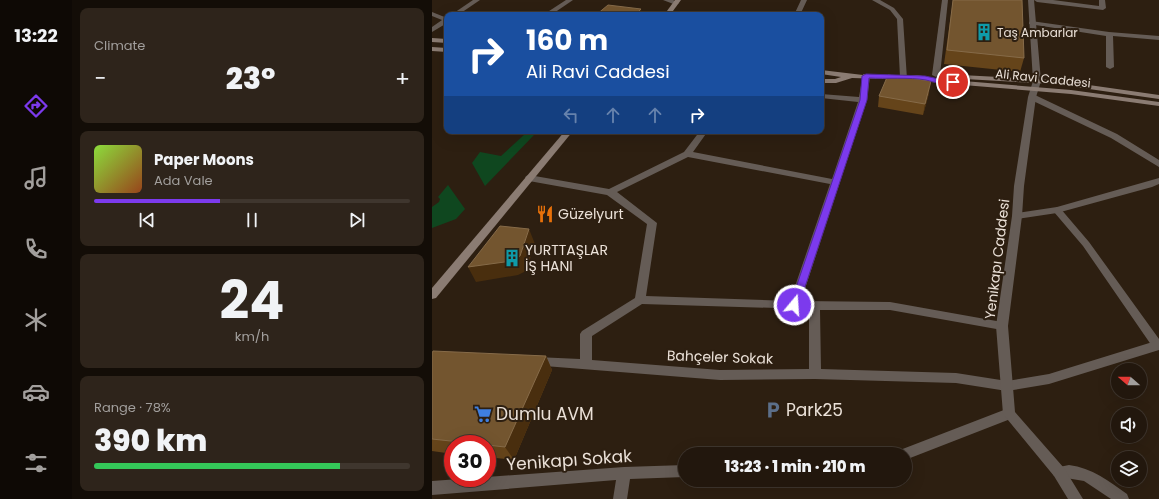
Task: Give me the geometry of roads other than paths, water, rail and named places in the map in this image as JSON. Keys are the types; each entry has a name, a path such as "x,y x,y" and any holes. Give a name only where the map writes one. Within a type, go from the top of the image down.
{"main road":[{"path":"669,12 677,1"},
{"path":"432,40 444,41"},
{"path":"432,48 444,50"},
{"name":"Ali Ravi Caddesi","path":"824,72 834,72 851,76 925,78 939,81 1034,89 1159,97"},
{"name":"Ali Ravi Caddesi","path":"925,78 936,75 1034,89 1159,104"},
{"name":"Ali Ravi Caddesi","path":"824,81 836,81 851,76"},
{"path":"432,295 566,134"}],"street":[{"path":"459,12 477,0"},
{"path":"551,12 570,0"},
{"path":"666,0 677,1"},
{"path":"798,12 804,0"},
{"path":"875,0 888,2 900,19 904,77"},
{"path":"936,75 945,0"},
{"name":"Yenikapı Caddesi","path":"1009,414 1002,326 1017,216 1019,186 1034,89 1031,0"},
{"path":"1037,0 1103,8 1102,0"},
{"path":"432,14 444,19"},
{"path":"432,30 444,22"},
{"path":"1031,23 1109,34 1159,38"},
{"path":"1109,34 1110,67"},
{"path":"794,305 863,100 866,76"},
{"path":"1034,89 1159,164"},
{"path":"824,96 863,100"},
{"path":"610,192 687,154 702,134"},
{"path":"687,154 836,182"},
{"path":"529,178 610,192 652,223 640,300"},
{"path":"1017,216 1058,210 1159,181"},
{"path":"586,364 586,334 640,300 794,305 890,306 1002,326"},
{"path":"814,305 815,374"},
{"name":"Bahçeler Sokak","path":"525,362 586,364 720,375 815,374 956,378 1007,386 1049,379 1158,345"},
{"path":"912,451 1009,414 1059,472 1076,499"},
{"name":"Yenikapı Sokak","path":"432,488 678,471"},
{"path":"1059,472 1078,472 1091,477 1122,499"},
{"path":"620,499 624,474"}],"lane":[{"path":"1058,210 1094,254 1158,345"}],"place":[{"name":"Taş Ambarlar","path":"984,32"},
{"name":"Güzelyurt","path":"545,214"},
{"name":"YURTTAŞLAR İŞ HANI","path":"512,258"},
{"name":"Park25","path":"773,410"},
{"name":"Dumlu AVM","path":"483,414"}]}
